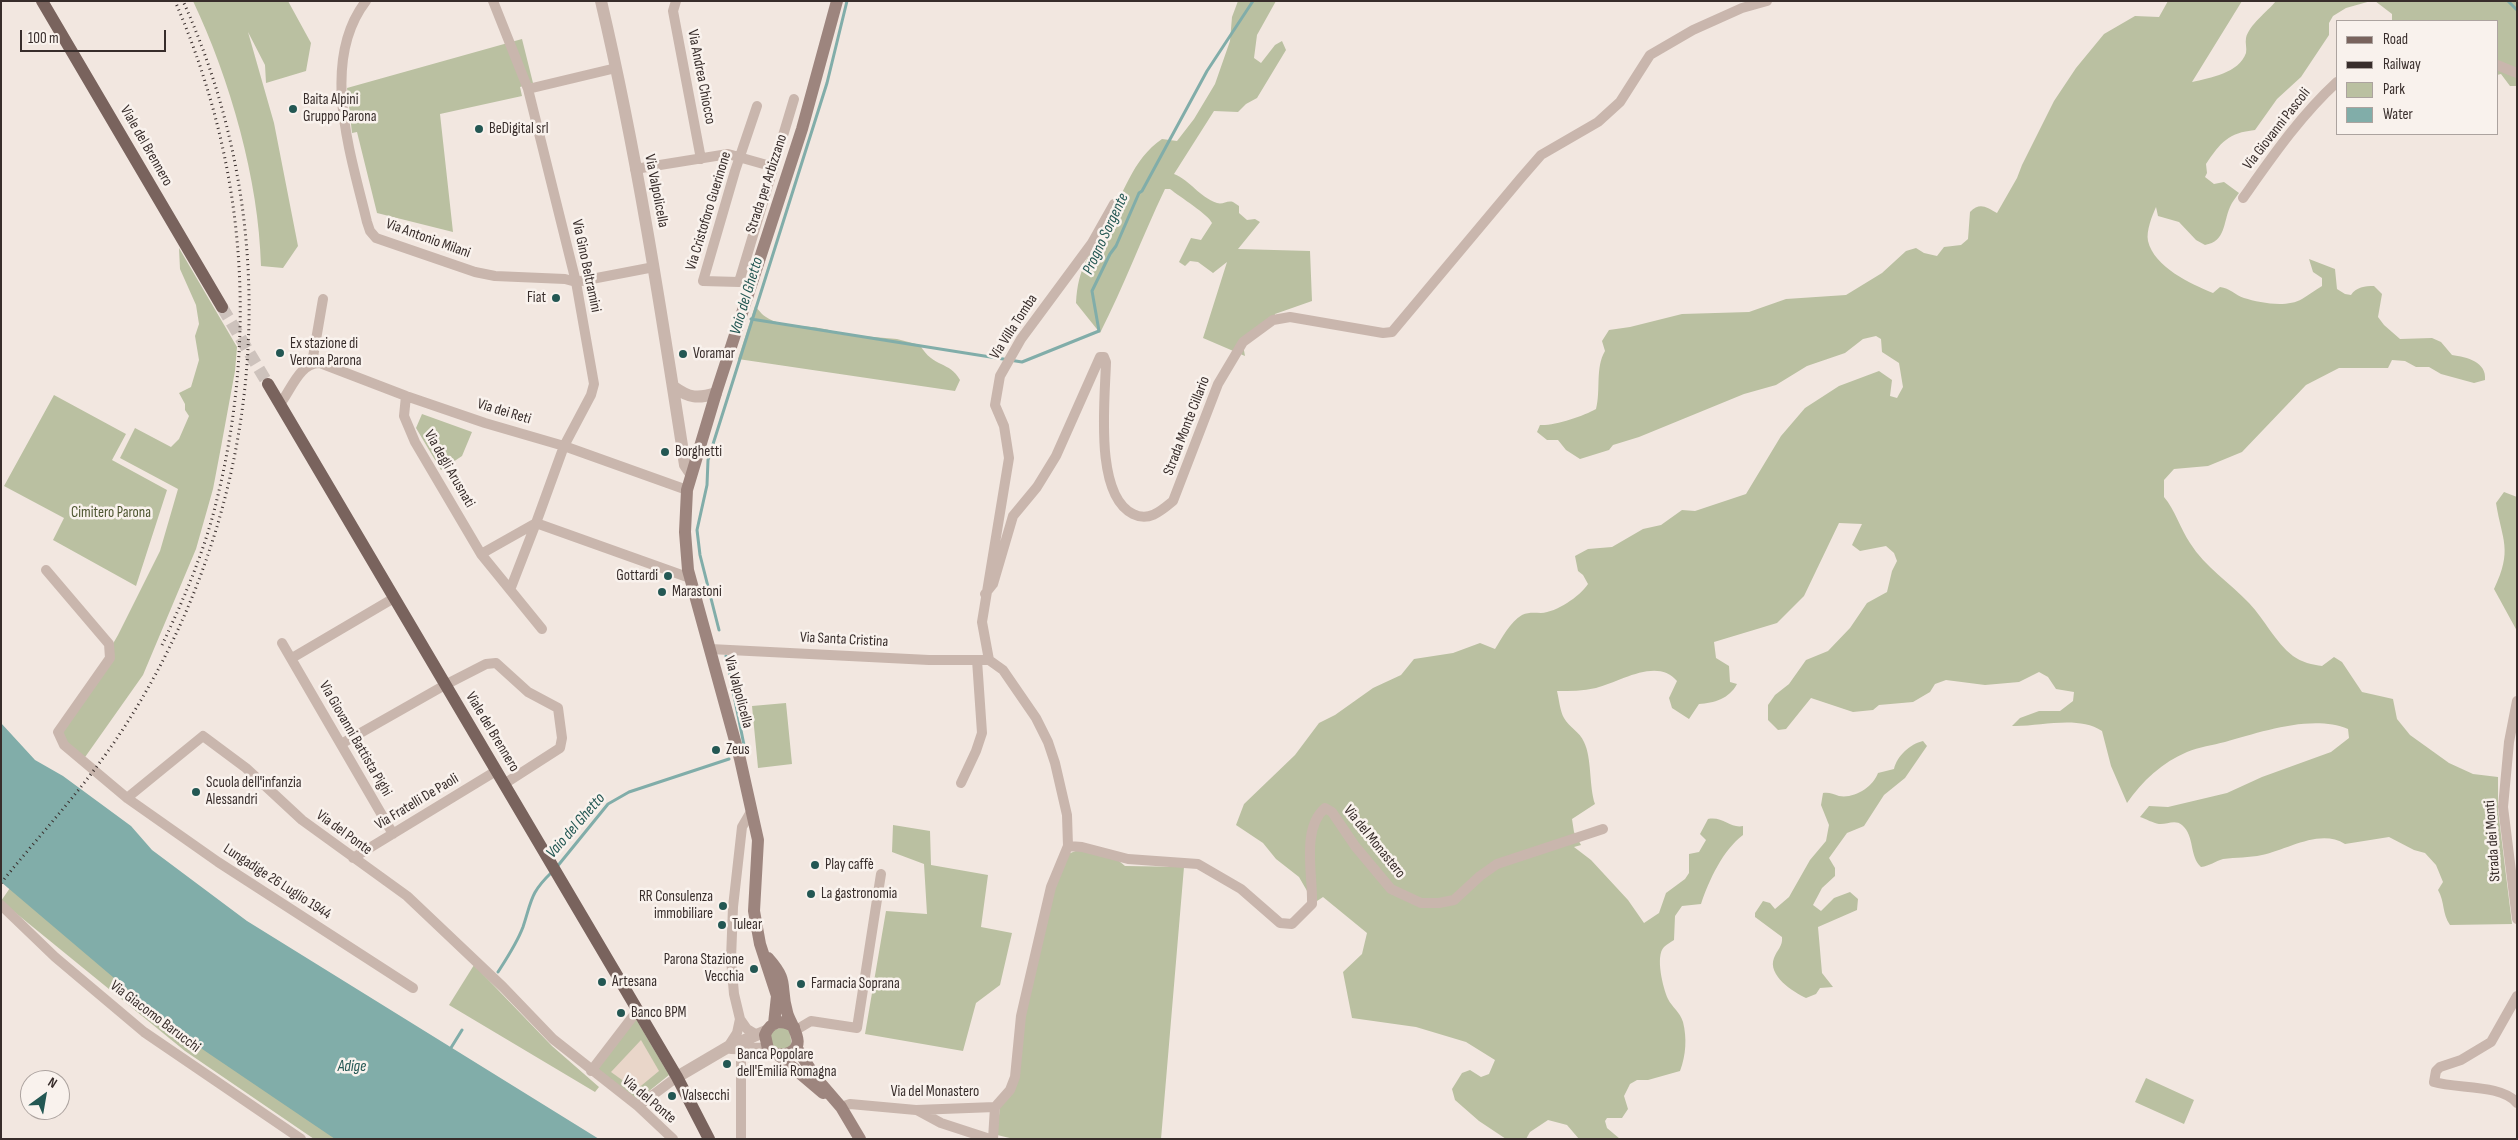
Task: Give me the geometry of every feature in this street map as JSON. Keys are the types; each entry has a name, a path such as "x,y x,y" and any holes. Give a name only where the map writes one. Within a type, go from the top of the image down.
{"main road":[{"name":"Viale del Brennero","path":"42,1 222,306"},
{"name":"Strada per Arbizzano","path":"687,490 691,474 700,453 716,393 802,129 837,1"},
{"name":"Viale del Brennero","path":"268,384 677,1077 709,1139"},
{"name":"Via Valpolicella","path":"687,490 685,532 690,578 752,810 758,840 754,911 756,930 777,996 766,1030"},
{"path":"763,952 779,971 784,982 786,1008 798,1038 796,1047 800,1056 837,1104 860,1139"},
{"path":"795,1028 784,1022 766,1030 765,1040 773,1051 810,1084 837,1104"},
{"path":"773,1051 787,1054 796,1047"}],"street":[{"name":"Via Antonio Milani","path":"366,1 357,12 349,32 341,93 344,128 370,231 376,238 475,272 496,276 565,279 576,282 654,267"},
{"name":"Via Gino Beltramini","path":"493,1 528,89 576,282 594,384 591,395 564,446"},
{"name":"Via Valpolicella","path":"601,1 616,68 654,267 685,465 691,474"},
{"name":"Via Andrea Chiocco","path":"676,1 673,11 701,159"},
{"name":"Strada Monte Cillario","path":"985,594 993,584 1013,516 1037,487 1056,456 1100,357 1104,357 1106,362 1105,457 1112,491 1117,502 1126,511 1138,517 1159,513 1173,501 1218,384 1243,342 1273,320 1290,317 1383,333 1392,332 1541,155 1598,122 1620,102 1650,55 1693,30 1742,8 1767,1"},
{"path":"2498,65 2517,73"},
{"path":"528,89 616,68"},
{"name":"Via Giovanni Pascoli","path":"2243,198 2278,148 2322,96 2336,83"},
{"name":"Via Cristoforo Guerinone","path":"757,106 703,281 739,282 794,99"},
{"path":"636,169 728,154 774,166"},
{"name":"Via Villa Tomba","path":"992,662 982,622 985,594 1009,458 1004,426 995,405 1000,376 1021,339 1092,243 1114,204"},
{"path":"280,404 306,367 312,363 323,299"},
{"name":"Via dei Reti","path":"312,363 320,363 406,396 485,423 564,446 687,490"},
{"path":"674,387 685,395 695,398 716,393"},
{"name":"Via degli Arusnati","path":"406,396 404,416 407,427 481,554 542,629"},
{"path":"510,590 564,446"},
{"path":"481,554 536,523 690,578"},
{"path":"46,570 109,644 110,658 58,732 64,745 127,798"},
{"path":"292,658 394,598"},
{"name":"Via Giovanni Battista Pighi","path":"282,643 393,834"},
{"name":"Via Santa Cristina","path":"710,649 992,662"},
{"path":"961,783 982,733 977,660"},
{"name":"Via del Monastero","path":"837,1104 863,1104 916,1110 995,1107 1010,1090 1015,1077 1021,1016 1051,887 1068,846 1067,814 1048,742 1027,705 992,662"},
{"path":"341,744 445,685 486,664 496,663 528,692 558,708 562,738 560,748 504,784"},
{"name":"Strada dei Monti","path":"2517,701 2509,742 2503,807 2517,919"},
{"name":"Via del Ponte","path":"127,798 203,736 246,768 302,820 407,896 503,987 553,1039 591,1071 638,1106 672,1139"},
{"name":"Via Fratelli De Paoli","path":"353,858 496,771"},
{"name":"Lungadige 26 Luglio 1944","path":"127,798 218,862 413,988"},
{"name":"Via del Monastero","path":"1068,846 1082,847 1128,859 1198,864 1241,889 1280,923 1292,924 1312,904 1313,829 1316,815 1325,808 1332,812 1360,853 1391,889 1421,903 1454,900 1480,876 1497,864 1603,829"},
{"path":"728,1047 737,1033 740,1020 732,979 733,907 742,827 752,810"},
{"path":"795,1028 810,1021 857,1028 881,874"},
{"name":"Via Giacomo Barucchi","path":"1,905 55,957 144,1032 301,1139"},
{"path":"2517,996 2490,1042 2462,1060 2440,1067 2436,1071 2434,1082 2496,1091 2507,1094 2517,1103"},
{"path":"591,1071 637,1011"},
{"path":"740,1020 748,1029 766,1030"},
{"path":"638,1106 677,1077 728,1047 766,1030"},
{"path":"728,1047 773,1051"},
{"path":"741,1139 740,1057 744,1049"},
{"path":"916,1110 941,1123 991,1139 995,1107"}],"green space":[{"path":"193,1 288,1 311,43 306,71 266,83 265,65 248,32 274,123 298,246 283,268 261,266 255,199 240,130 219,63"},
{"path":"1238,1 1276,1 1257,35 1254,58 1261,63 1275,45 1282,41 1286,50 1257,98 1246,104 1238,112 1214,111 1174,174 1211,200 1219,203 1233,202 1239,206 1239,213 1247,220 1255,219 1260,222 1238,249 1310,251 1312,301 1275,314 1273,325 1243,345 1245,356 1203,338 1227,262 1213,273 1198,262 1190,261 1185,266 1179,262 1191,238 1201,240 1212,223 1206,215 1194,206 1170,189 1165,189 1100,333 1076,303 1079,280 1085,262 1129,179 1143,157 1162,139 1177,141 1194,119 1215,84 1230,41 1232,17"},
{"path":"2168,1 2242,1 2192,82 2223,74 2237,65 2246,53 2246,38 2251,28 2276,1 2371,1 2346,8 2333,16 2329,23 2329,35 2301,77 2277,99 2255,130 2238,133 2226,140 2206,164 2207,173 2205,177 2214,184 2224,182 2239,193 2231,205 2223,231 2217,240 2205,245 2196,240 2179,222 2158,216 2156,207 2151,219 2148,241 2152,250 2165,267 2194,285 2213,293 2220,287 2224,288 2244,298 2258,302 2281,304 2296,302 2322,286 2322,278 2313,272 2309,259 2335,269 2337,289 2345,294 2351,295 2355,290 2374,286 2382,294 2378,317 2400,339 2432,338 2441,342 2452,355 2470,359 2479,365 2485,374 2485,380 2474,383 2441,374 2429,367 2416,367 2405,361 2392,360 2388,368 2339,368 2306,385 2242,452 2208,466 2174,469 2164,480 2164,497 2196,552 2249,603 2281,644 2293,656 2307,663 2322,666 2334,657 2342,662 2362,692 2393,699 2397,719 2410,735 2449,763 2473,774 2498,777 2498,810 2512,924 2450,925 2438,890 2443,882 2436,865 2425,853 2414,850 2389,837 2345,844 2325,838 2314,839 2262,855 2223,859 2201,867 2195,857 2189,835 2182,825 2173,822 2159,824 2140,817 2149,806 2168,807 2227,793 2262,777 2331,752 2349,738 2348,729 2334,725 2319,723 2286,726 2192,750 2178,756 2154,773 2139,787 2127,803 2111,766 2102,731 2092,726 2070,723 2012,726 2020,718 2039,711 2060,711 2073,701 2074,692 2056,689 2048,677 2039,672 2019,682 1985,685 1946,680 1935,684 1930,692 1913,702 1879,705 1873,710 1853,712 1811,698 1786,729 1778,730 1768,720 1768,705 1775,695 1789,684 1806,660 1828,651 1850,628 1867,603 1887,592 1892,571 1897,561 1894,553 1886,546 1860,551 1852,545 1862,524 1839,523 1804,596 1777,623 1714,642 1716,658 1729,666 1730,682 1737,684 1725,697 1710,703 1699,704 1689,719 1672,708 1669,698 1677,681 1669,674 1659,671 1638,673 1591,689 1557,691 1564,718 1580,735 1587,749 1595,804 1572,819 1574,832 1581,845 1574,847 1591,860 1628,900 1644,923 1659,913 1666,893 1685,879 1689,873 1689,854 1699,852 1706,840 1700,834 1708,819 1718,819 1735,826 1743,826 1743,835 1723,857 1708,885 1701,904 1682,906 1675,916 1674,940 1661,951 1660,965 1664,988 1668,999 1682,1018 1684,1028 1685,1053 1680,1071 1648,1080 1637,1080 1630,1084 1624,1096 1628,1109 1622,1118 1607,1118 1605,1121 1607,1128 1620,1139 1579,1139 1567,1125 1548,1120 1530,1132 1526,1139 1506,1139 1479,1121 1455,1100 1452,1089 1462,1073 1470,1070 1481,1077 1489,1074 1495,1060 1466,1042 1416,1027 1352,1018 1343,972 1362,954 1367,933 1323,897 1314,903 1299,877 1276,859 1263,843 1236,825 1244,804 1295,755 1319,723 1335,715 1373,688 1401,675 1414,659 1453,653 1480,643 1495,649 1510,626 1522,615 1554,610 1573,599 1588,584 1583,575 1578,571 1575,556 1588,549 1612,547 1643,529 1661,525 1682,510 1695,511 1746,494 1781,436 1805,408 1839,386 1879,371 1892,380 1890,396 1897,398 1903,387 1899,363 1882,352 1881,339 1876,336 1863,339 1845,353 1807,366 1776,385 1744,394 1639,437 1613,445 1609,450 1580,459 1566,450 1558,440 1547,440 1537,432 1540,425 1569,420 1596,409 1600,365 1605,351 1602,341 1609,330 1630,327 1682,314 1749,312 1786,299 1846,295 1882,273 1906,251 1916,248 1924,253 1937,256 1944,247 1961,245 1968,239 1970,212 1980,206 1997,213 2017,178 2054,101 2076,68 2104,34 2135,16 2159,17"},
{"path":"2375,1 2517,1 2517,86 2510,86 2501,74 2498,75 2498,20 2392,20 2392,14"},
{"path":"522,39 533,83 520,87 522,96 440,114 453,232 377,213 357,132 352,133 347,88"},
{"path":"179,248 237,347 235,371 221,447 213,489 196,549 143,675 83,760 60,741 65,727 118,635 160,551 178,489 120,458 135,428 171,447 179,439 189,416 179,393 191,387 199,360 195,336 199,324 196,305 180,269"},
{"path":"755,306 765,316 781,323 821,328 839,334 897,339 920,345 930,358 951,370 960,380 955,391 738,359"},
{"name":"Cimitero Parona","path":"54,395 126,434 112,460 167,490 136,586 53,540 64,518 4,486"},
{"path":"422,414 472,432 462,456 441,470 416,428"},
{"path":"2504,492 2517,497 2517,631 2494,589 2500,575 2505,554 2496,503"},
{"path":"786,703 792,764 758,768 752,706"},
{"path":"1923,741 1927,746 1905,778 1884,795 1864,826 1847,833 1829,858 1835,868 1835,876 1822,888 1813,905 1821,911 1834,898 1850,892 1858,899 1857,910 1818,927 1822,973 1833,987 1820,988 1816,994 1806,998 1782,982 1774,971 1774,958 1782,943 1782,937 1755,917 1755,913 1763,901 1770,903 1775,909 1789,897 1810,860 1826,841 1829,825 1821,805 1823,793 1839,796 1857,794 1872,783 1878,773 1894,769 1905,751"},
{"path":"893,825 930,831 931,865 988,875 981,927 1012,933 1000,985 976,1003 963,1051 865,1034 886,911 927,914 924,864 892,852"},
{"path":"1078,850 1119,861 1125,866 1184,867 1161,1139 1014,1139 997,1135 1000,1106 1015,1079 1019,1043 1044,915 1068,854"},
{"path":"12,885 58,929 355,1139 314,1139 185,1051 1,901"},
{"path":"474,965 552,1046 599,1087 595,1092 449,1005"},
{"path":"636,1019 669,1075 638,1100 596,1070"},
{"path":"789,1026 792,1047 774,1051 769,1031"},
{"path":"2146,1078 2194,1100 2184,1124 2135,1102"}],"shaded area":[{"path":"641,1040 659,1071 636,1090 611,1072"}],"water":[{"name":"Adige","path":"1,723 35,760 63,776 131,826 152,850 247,921 599,1139 335,1139 180,1034 1,882"}],"waterway":[{"name":"Vaio del Ghetto","path":"719,630 700,555 697,530 707,485 708,460 827,83 847,1"},
{"name":"Progno Sorgente","path":"751,319 1022,362 1099,331 1092,291 1110,254 1116,246 1139,193 1142,191 1207,71 1253,1"},
{"path":"2508,1 2517,10"},
{"name":"Vaio del Ghetto","path":"726,656 745,750"},
{"name":"Vaio del Ghetto","path":"556,868 608,804 629,792 729,759"},
{"name":"Vaio del Ghetto","path":"498,972 521,933 530,903 539,886 552,872"},
{"name":"Vaio del Ghetto","path":"449,1051 462,1030"}],"tunnel":[{"path":"222,307 268,384"}],"railway":[{"path":"162,645 203,548 213,515 228,450 237,385 240,320 238,255 231,191 218,127 199,64 175,1"},
{"path":"1,883 100,762 113,744 164,659 203,570 230,477 246,382 249,285 240,189 218,94 183,1"}],"place":[{"name":"Baita Alpini Gruppo Parona","path":"293,109"},
{"name":"BeDigital srl","path":"479,129"},
{"name":"Fiat","path":"556,298"},
{"name":"Ex stazione di Verona Parona","path":"280,353"},
{"name":"Voramar","path":"683,354"},
{"name":"Borghetti","path":"665,452"},
{"name":"Gottardi","path":"668,576"},
{"name":"Marastoni","path":"662,592"},
{"name":"Zeus","path":"716,750"},
{"name":"Scuola dell'infanzia Alessandri","path":"196,792"},
{"name":"Play caffè","path":"815,865"},
{"name":"La gastronomia","path":"811,894"},
{"name":"RR Consulenza immobiliare","path":"723,906"},
{"name":"Tulear","path":"722,925"},
{"name":"Parona Stazione Vecchia","path":"754,969"},
{"name":"Artesana","path":"602,982"},
{"name":"Farmacia Soprana","path":"801,984"},
{"name":"Banco BPM","path":"621,1013"},
{"name":"Banca Popolare dell'Emilia Romagna","path":"727,1064"},
{"name":"Valsecchi","path":"672,1096"}]}
